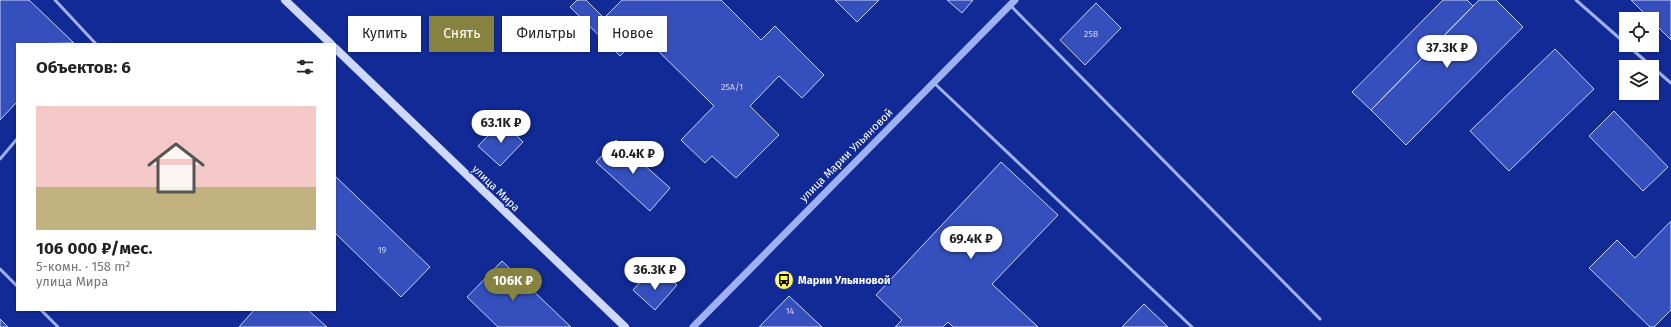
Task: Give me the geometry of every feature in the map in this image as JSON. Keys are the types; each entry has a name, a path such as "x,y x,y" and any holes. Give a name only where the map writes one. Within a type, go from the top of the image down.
{"main road":[{"path":"285,0 329,43"},
{"name":"улица Мира","path":"336,49 625,327"}],"street":[{"name":"улица Марии Ульяновой","path":"693,327 1013,2"}],"lane":[{"path":"55,0 95,43"},
{"path":"1576,0 1619,37"},
{"path":"1013,2 1320,319"},
{"path":"1636,52 1671,83"},
{"path":"933,82 1192,327"},
{"path":"0,159 16,140"},
{"path":"0,269 16,285"},
{"path":"42,311 58,327"}],"building":[{"path":"0,0 29,0 74,43 16,43 16,103 0,120"},
{"path":"577,0 586,0 602,16 598,16 598,34 590,27 590,16 579,16 570,7"},
{"path":"622,0 721,0 761,40 775,26 824,75 802,98 779,76 750,106 779,135 736,178 712,156 705,163 681,140 714,106 659,52 667,52 667,16 606,16"},
{"path":"835,0 879,0 857,22"},
{"path":"947,0 973,0 962,13"},
{"path":"1443,0 1467,0 1473,6 1371,110 1352,92"},
{"path":"1479,0 1496,0 1523,27 1406,145 1371,110"},
{"path":"1631,0 1671,0 1671,40 1659,28 1659,12 1643,12"},
{"path":"1096,3 1121,28 1085,65 1060,40"},
{"path":"1555,49 1594,89 1509,171 1470,131"},
{"path":"616,52 624,52 620,56"},
{"path":"1614,111 1668,167 1643,191 1589,136"},
{"path":"502,121 523,142 500,166 478,146"},
{"path":"616,140 670,188 650,211 596,162"},
{"path":"1001,162 1058,215 992,284 1038,327 953,327 948,322 943,327 895,327 902,320 876,295"},
{"path":"336,177 430,267 401,297 336,234"},
{"path":"1671,221 1671,310 1654,327 1650,327 1589,268 1617,240 1635,258"},
{"path":"502,261 571,327 498,327 467,297"},
{"path":"666,275 677,285 655,310 633,290 645,277 655,287"},
{"path":"789,296 822,327 759,327"},
{"path":"1144,304 1168,327 1122,327"},
{"path":"253,311 309,311 327,327 239,327"},
{"path":"0,319 8,327 0,327"}],"place":[{"name":"Марии Ульяновой","path":"784,280"}]}
